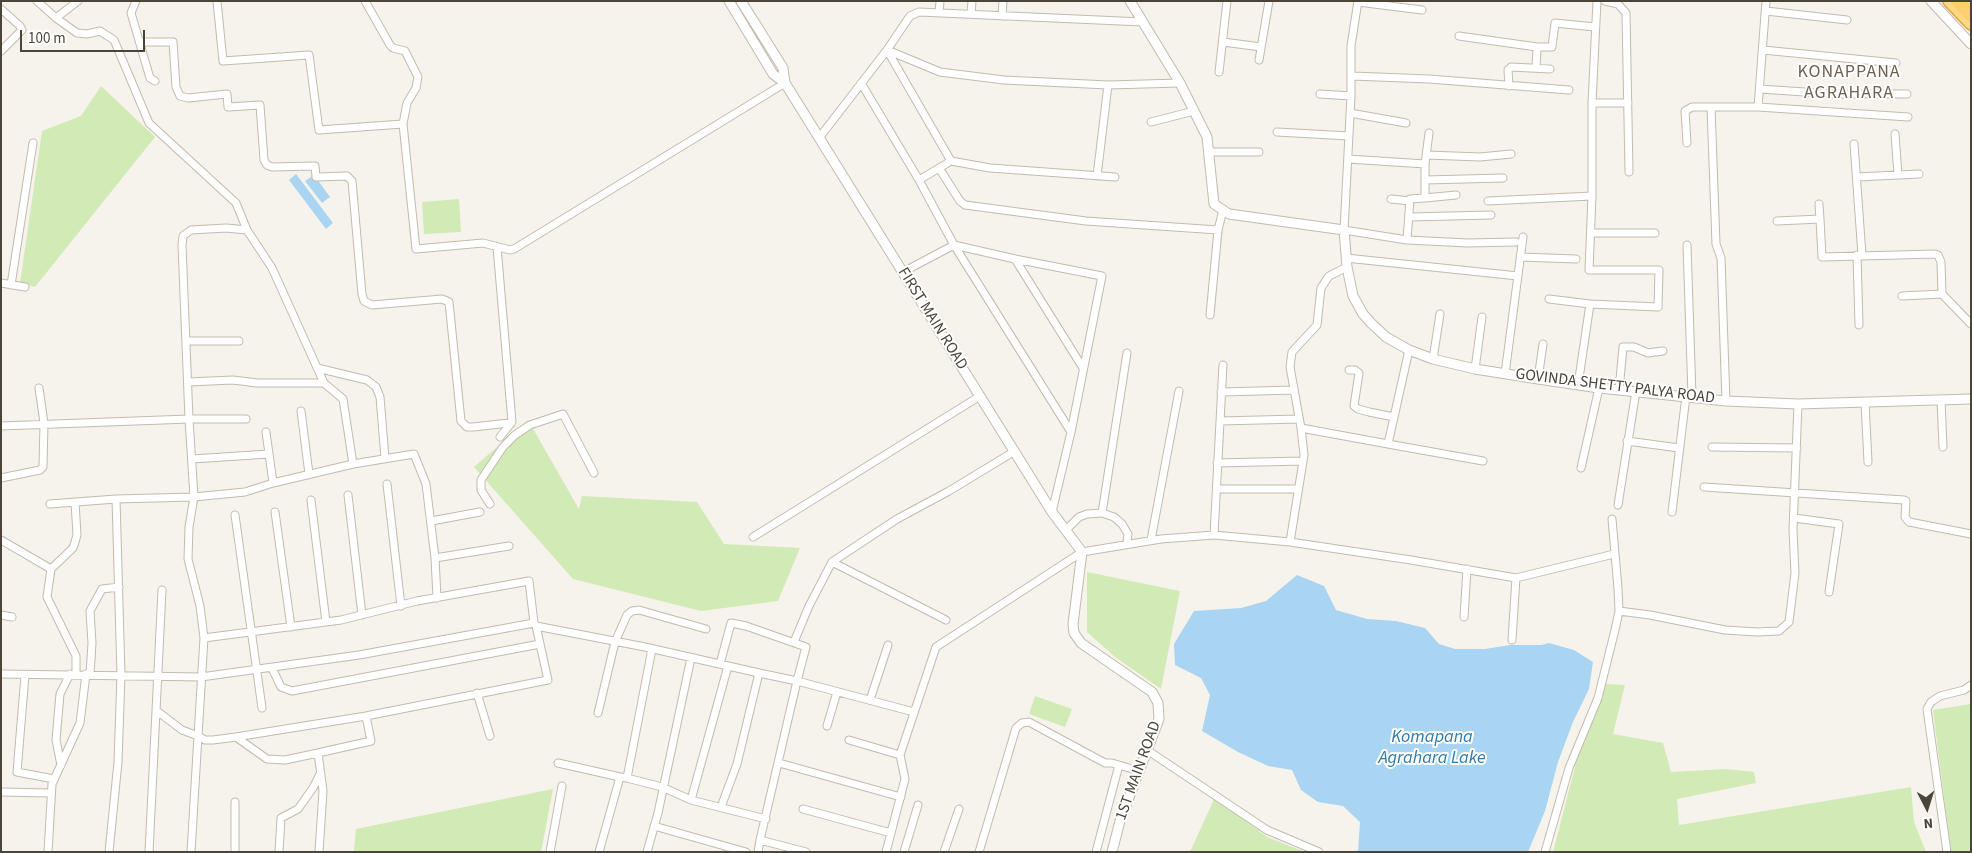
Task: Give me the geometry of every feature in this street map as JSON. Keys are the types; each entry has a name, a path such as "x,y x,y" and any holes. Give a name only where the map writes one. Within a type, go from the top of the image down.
{"highway":[{"path":"1950,1 1971,24"},
{"path":"1957,1 1971,16"}],"street":[{"path":"37,1 77,33 87,34 100,31 114,40 149,123 236,203 247,230 272,268 324,382 343,399 353,464"},
{"path":"56,18 78,1"},
{"path":"136,1 132,13 150,78 155,81"},
{"path":"217,1 223,61 309,55 320,130 403,124"},
{"path":"365,1 390,46 405,51 418,77 416,88 405,109 403,124 416,249 483,243 510,250 523,245 785,83"},
{"path":"729,1 773,74 785,83"},
{"path":"741,1 782,68 785,83"},
{"path":"939,13 940,1"},
{"path":"971,14 972,1"},
{"path":"1002,16 1003,1"},
{"path":"1130,1 1180,83 1207,137 1214,204 1229,214 1407,240 1468,243 1516,242"},
{"path":"1219,72 1227,1"},
{"path":"1259,60 1269,1"},
{"path":"1549,299 1590,304 1658,307 1659,270 1589,270 1592,196 1592,103 1597,1"},
{"path":"1605,1 1618,4 1626,13 1629,172"},
{"path":"1758,107 1766,1"},
{"path":"1931,1 1971,44"},
{"path":"1358,2 1422,10"},
{"name":"GOVINDA SHETTY PALYA ROAD","path":"1358,2 1351,46 1352,96 1344,230 1346,262 1353,296 1363,314 1386,336 1409,350 1433,360 1475,369 1599,388 1726,401 1798,404 1971,399"},
{"path":"1,9 22,30 1,52"},
{"path":"1766,11 1847,20"},
{"path":"819,138 887,50 910,16 919,12 1143,22"},
{"path":"1459,36 1538,47 1552,47 1555,23 1595,27"},
{"path":"140,42 173,42 176,87 180,96 188,98 227,94 228,107 260,105 264,160 267,165 272,167 315,166 316,177 347,176 352,181 364,301 372,305 442,299 449,302 462,422 467,427 509,423"},
{"path":"1222,42 1262,47"},
{"path":"1536,68 1538,47"},
{"path":"887,50 940,72 1032,82 1108,85 1180,83"},
{"path":"887,50 951,161"},
{"path":"1763,50 1896,63"},
{"path":"1509,86 1508,70 1512,67 1550,70"},
{"path":"1352,76 1429,79 1570,90"},
{"name":"FIRST MAIN ROAD","path":"785,83 1052,512 1082,552"},
{"path":"861,83 954,245 1071,432"},
{"path":"1097,176 1108,85"},
{"path":"1760,89 1834,94 1907,94"},
{"path":"1320,94 1352,96"},
{"path":"1592,103 1628,103"},
{"path":"1687,143 1685,111 1692,107 1758,107 1908,117"},
{"path":"1711,107 1716,244 1721,258 1726,401"},
{"path":"1152,122 1194,111"},
{"path":"1350,113 1406,123"},
{"path":"1277,132 1349,136"},
{"path":"1425,198 1425,164 1429,133"},
{"path":"1895,134 1898,175"},
{"path":"11,284 33,143"},
{"path":"1854,144 1860,255 1859,326"},
{"path":"1208,152 1259,152"},
{"path":"1426,155 1480,157 1511,154"},
{"path":"1348,159 1425,164"},
{"path":"918,180 951,161 990,168 1115,177"},
{"path":"939,168 960,201 965,205 1086,221 1218,230"},
{"path":"1857,177 1919,174"},
{"path":"1425,180 1503,178"},
{"path":"1391,199 1410,201 1410,199 1456,196"},
{"path":"1488,201 1592,196"},
{"path":"1407,240 1410,201"},
{"path":"1819,204 1822,257 1935,254 1941,259 1942,294 1971,324"},
{"path":"1210,316 1218,230 1223,210"},
{"path":"1409,217 1491,215"},
{"path":"1777,221 1820,218"},
{"path":"191,852 204,638 200,606 188,559 189,527 194,497 182,245 184,236 191,230 202,228 247,230"},
{"path":"1591,233 1655,233"},
{"path":"1505,374 1523,237"},
{"path":"903,272 954,245 1015,260 1102,276 1071,432 1052,512"},
{"path":"1672,512 1679,448 1689,396 1687,246"},
{"path":"497,247 512,422 509,423 500,437"},
{"path":"1521,257 1576,259"},
{"path":"1015,260 1083,368"},
{"path":"1290,542 1304,449 1290,367 1292,352 1317,325 1321,288 1329,276 1346,262 1518,276"},
{"path":"1,283 25,287"},
{"path":"1902,296 1942,294"},
{"path":"1578,385 1590,304"},
{"path":"1433,360 1440,314"},
{"path":"1475,369 1482,317"},
{"path":"186,341 239,342"},
{"path":"1538,379 1543,344"},
{"path":"1619,390 1623,347 1634,347 1648,353 1663,351"},
{"path":"1388,444 1409,350"},
{"path":"1102,513 1127,353"},
{"path":"1214,535 1222,365"},
{"path":"317,368 367,380 376,387 380,397 385,458"},
{"path":"1349,370 1355,370 1359,373 1354,406 1358,409 1394,417"},
{"path":"188,382 233,380 256,383 324,382"},
{"path":"1,478 40,470 44,467 44,424 39,388"},
{"path":"1581,468 1599,388"},
{"path":"1221,392 1294,390"},
{"path":"1151,540 1179,391"},
{"path":"1618,505 1636,391"},
{"path":"754,537 980,396"},
{"path":"1941,400 1943,447"},
{"path":"1865,402 1868,462"},
{"path":"1619,611 1650,615 1725,630 1778,631 1789,622 1793,603 1795,573 1793,530 1798,404"},
{"path":"301,411 309,474"},
{"path":"490,504 481,490 481,480 503,447 530,425 563,414 594,472"},
{"path":"1,426 189,419 246,419"},
{"path":"1220,422 1299,419"},
{"path":"491,426 500,437 503,447"},
{"path":"1301,428 1482,461"},
{"path":"266,432 273,483"},
{"path":"1627,441 1679,448"},
{"path":"1712,447 1797,448"},
{"path":"794,642 809,606 832,562 897,519 949,491 1015,450"},
{"path":"192,459 269,454"},
{"path":"50,504 116,499 194,497 245,492 273,483 353,464 414,454 426,484 435,558 437,598"},
{"path":"1217,463 1303,461"},
{"path":"387,484 392,546 401,606"},
{"path":"1704,487 1904,500 1906,502 1905,517 1909,522 1971,534"},
{"path":"1217,489 1298,490"},
{"path":"348,495 362,615"},
{"path":"108,852 118,762 121,675 116,499"},
{"path":"311,500 326,622"},
{"path":"61,765 56,740 60,694 73,674 76,656 48,597 51,569 73,548 77,535 75,502"},
{"path":"275,512 291,627"},
{"path":"431,521 480,512"},
{"path":"1066,530 1079,517 1087,514 1102,513 1114,516 1122,524 1128,534 1127,543"},
{"path":"235,515 262,708"},
{"path":"1794,518 1839,524 1829,592"},
{"path":"1545,852 1569,768 1598,698 1619,611 1612,519"},
{"path":"886,852 905,779 900,755 936,647 1082,552 1127,543 1214,535 1290,542 1516,578 1614,554"},
{"path":"1,540 51,569"},
{"path":"435,558 509,546"},
{"name":"1ST MAIN ROAD","path":"1082,552 1073,624 1074,633 1081,642 1152,692 1158,702 1159,719 1120,821 1112,852"},
{"path":"832,562 946,620"},
{"path":"1464,617 1467,569"},
{"path":"1512,640 1516,578"},
{"path":"157,711 182,730 205,740 213,740 366,716 548,680 535,625 529,581 437,598 326,622 204,638"},
{"path":"48,852 50,792 54,778 80,723 92,643 90,611 102,589 118,587"},
{"path":"150,852 162,590"},
{"path":"598,713 615,642 627,615 632,611 639,610 706,629"},
{"path":"1,615 12,617"},
{"path":"691,800 724,665 730,623 746,626 806,647 758,852"},
{"path":"1,674 201,677 359,655 535,625 797,681 914,712"},
{"path":"272,668 281,688 292,691 540,644"},
{"path":"870,700 888,645"},
{"path":"599,852 624,778 652,649"},
{"path":"647,852 691,658"},
{"path":"721,807 737,764 759,673"},
{"path":"25,675 17,772 54,778"},
{"path":"1947,852 1927,709 1931,702 1940,696 1964,690 1971,685"},
{"path":"827,726 837,692"},
{"path":"477,693 490,736"},
{"path":"236,736 267,759 286,760 371,741 366,716"},
{"path":"979,852 1016,728 1022,723 1030,722 1105,763 1139,771"},
{"path":"849,740 900,755"},
{"path":"1147,750 1266,830 1319,852"},
{"path":"318,753 323,791 319,852"},
{"path":"558,763 662,787 691,800 766,819"},
{"path":"778,763 901,797"},
{"path":"1096,852 1119,765"},
{"path":"279,852 281,818 298,809 321,774"},
{"path":"550,852 562,786"},
{"path":"1,792 50,792"},
{"path":"235,802 235,852"},
{"path":"904,852 918,805"},
{"path":"803,809 891,833"},
{"path":"944,852 959,810"},
{"path":"654,826 746,852"},
{"path":"760,840 806,852"}],"green space":[{"path":"101,86 155,137 35,287 20,283 42,131 81,116"},
{"path":"459,199 461,232 424,234 422,202"},
{"path":"528,420 579,509 582,496 697,502 724,544 800,548 778,601 701,611 573,579 474,467"},
{"path":"1087,572 1180,591 1161,689 1115,657 1087,632"},
{"path":"1606,684 1625,685 1613,734 1663,743 1671,772 1726,769 1754,772 1756,783 1677,799 1679,825 1911,787 1914,822 1926,852 1553,852 1577,759"},
{"path":"1035,696 1072,709 1065,727 1029,714"},
{"path":"1971,704 1971,852 1951,852 1933,710"},
{"path":"553,789 541,852 354,852 356,829"},
{"path":"1215,797 1267,837 1305,852 1190,852"}],"water":[{"path":"296,174 333,223 326,229 289,180"},
{"path":"314,175 330,197 322,203 305,181"},
{"name":"Komapana Agrahara Lake","path":"1297,575 1324,586 1336,610 1367,619 1396,621 1425,628 1439,644 1455,649 1485,649 1510,645 1541,645 1549,643 1574,650 1593,662 1589,689 1573,722 1558,762 1545,811 1528,852 1358,852 1360,822 1343,806 1318,802 1301,790 1292,770 1268,766 1238,752 1202,731 1210,695 1201,678 1175,665 1174,644 1194,611 1241,608 1266,601"}],"district":[{"name":"KONAPPANA AGRAHARA","path":"1849,83"}]}
